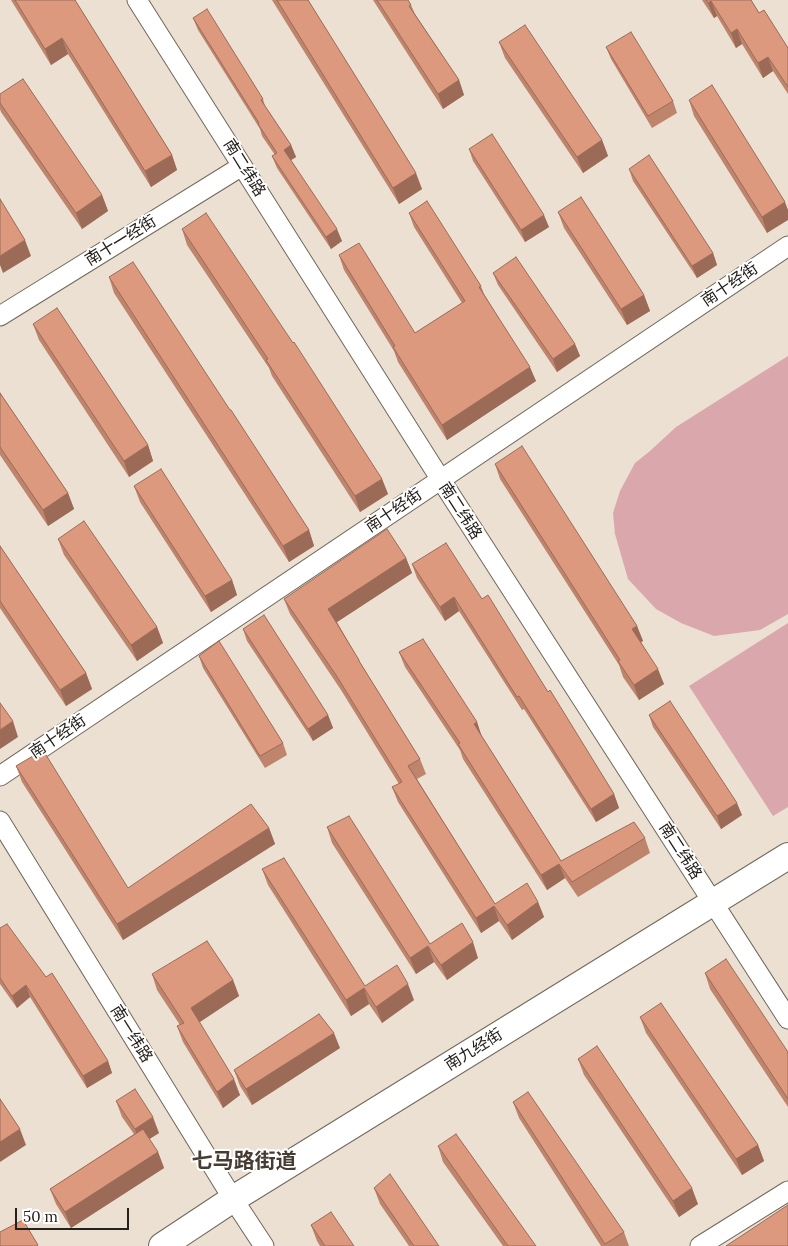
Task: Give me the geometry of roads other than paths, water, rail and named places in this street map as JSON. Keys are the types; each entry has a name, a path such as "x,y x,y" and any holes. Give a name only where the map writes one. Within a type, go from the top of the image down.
{"main road":[{"name":"南九经街","path":"162,1246 788,856"}],"street":[{"name":"南二纬路","path":"136,0 441,480 788,1019"},
{"name":"南十一经街","path":"0,316 242,166"},
{"name":"南十经街","path":"0,776 788,246"},
{"name":"南一纬路","path":"0,821 233,1200 264,1246"},
{"path":"700,1246 788,1191"}],"district":[{"name":"七马路街道","path":"244,1162"}]}
